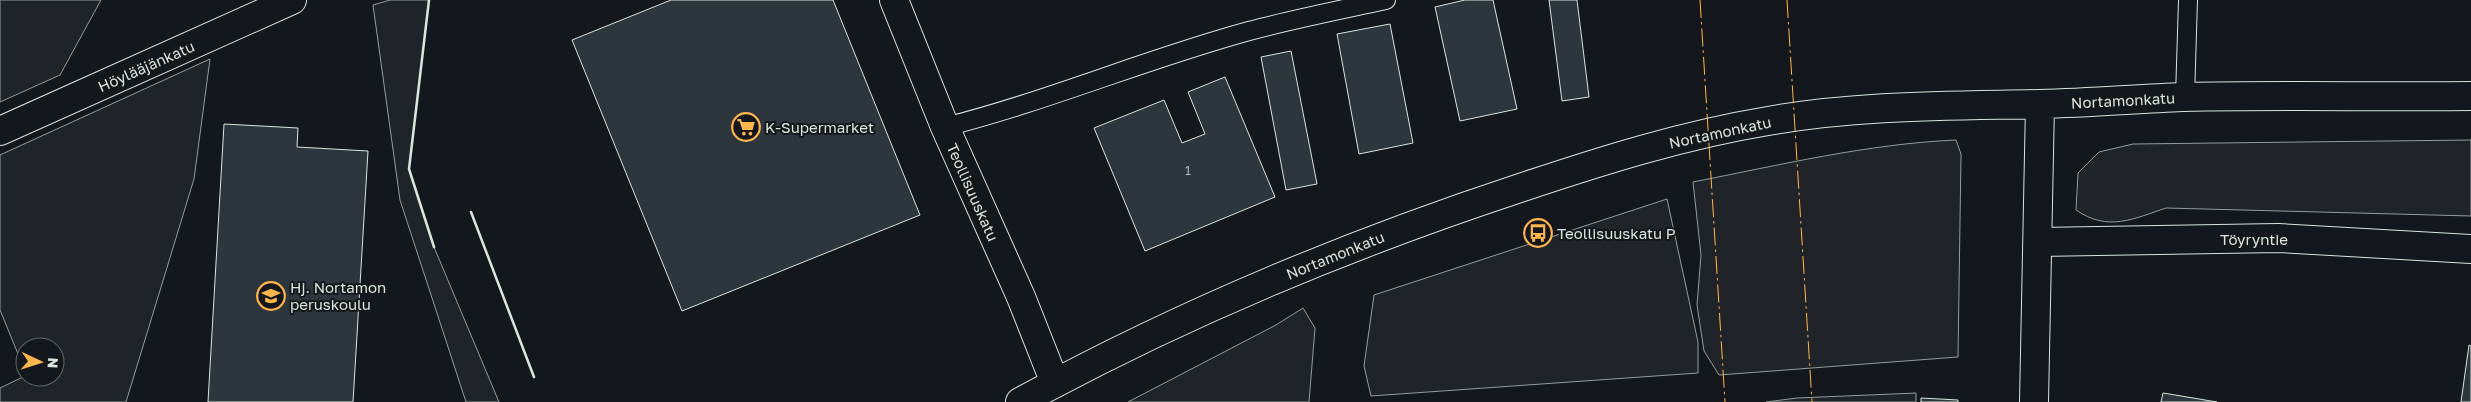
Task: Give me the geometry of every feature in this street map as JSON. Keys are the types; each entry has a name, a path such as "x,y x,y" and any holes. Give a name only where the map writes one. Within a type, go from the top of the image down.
{"main road":[{"name":"Höylääjänkatu","path":"0,131 292,0"},
{"name":"Teollisuuskatu","path":"894,0 945,127 1021,297 1055,383"},
{"name":"Nortamonkatu","path":"1020,402 1214,305 1311,264 1430,218 1621,156 1671,142 1768,120 1847,110 1974,104 2040,104 2185,97 2471,96"},
{"path":"2034,402 2040,104"},
{"name":"Töyryntie","path":"2038,242 2278,238 2471,249"}],"lane":[{"path":"945,127 988,116 1070,87 1249,32 1386,0"},
{"path":"2185,97 2188,0"}],"shaded area":[{"path":"0,0 101,0 60,75 0,102"},
{"path":"390,0 429,0 409,169 434,247 499,402 466,402 400,200 373,5"},
{"path":"210,59 194,179 126,402 0,402 0,388 15,381 15,387 65,387 65,337 15,337 15,347 0,310 0,155"},
{"path":"1956,140 1961,154 1958,357 1719,375 1704,351 1697,305 1701,255 1693,182 1857,151 1923,142"},
{"path":"2471,140 2471,216 2166,208 2131,219 2110,222 2099,221 2076,210 2078,173 2099,152 2133,144"},
{"path":"1667,199 1698,342 1698,373 1371,396 1364,366 1374,295"},
{"path":"1303,308 1315,328 1309,402 1128,402 1276,325"},
{"path":"1916,393 1916,402 1766,402 1797,398"}],"building":[{"name":"K-Supermarket","path":"671,0 833,0 920,215 682,311 572,40"},
{"path":"1465,0 1493,0 1517,109 1460,121 1435,7"},
{"path":"1549,0 1577,0 1589,97 1562,101"},
{"path":"1390,24 1413,143 1359,154 1337,34"},
{"path":"1291,51 1317,184 1286,190 1261,57"},
{"path":"1225,77 1275,197 1145,251 1094,128 1164,100 1182,143 1205,134 1188,92"},
{"path":"224,124 298,128 297,147 368,151 353,402 208,402"},
{"path":"2469,345 2471,346 2471,402 2461,402"},
{"path":"2163,393 2217,402 2161,402"},
{"path":"1921,398 1958,400 1958,402 1921,402"}],"wall":[{"path":"429,0 409,169 434,247"},
{"path":"471,212 534,377"}],"power":[{"path":"1700,0 1725,402"},
{"path":"1787,0 1812,402"}],"place":[{"name":"K-Supermarket","path":"746,127"},
{"name":"Teollisuuskatu P","path":"1538,233"},
{"name":"Hj. Nortamon peruskoulu","path":"271,296"}]}
